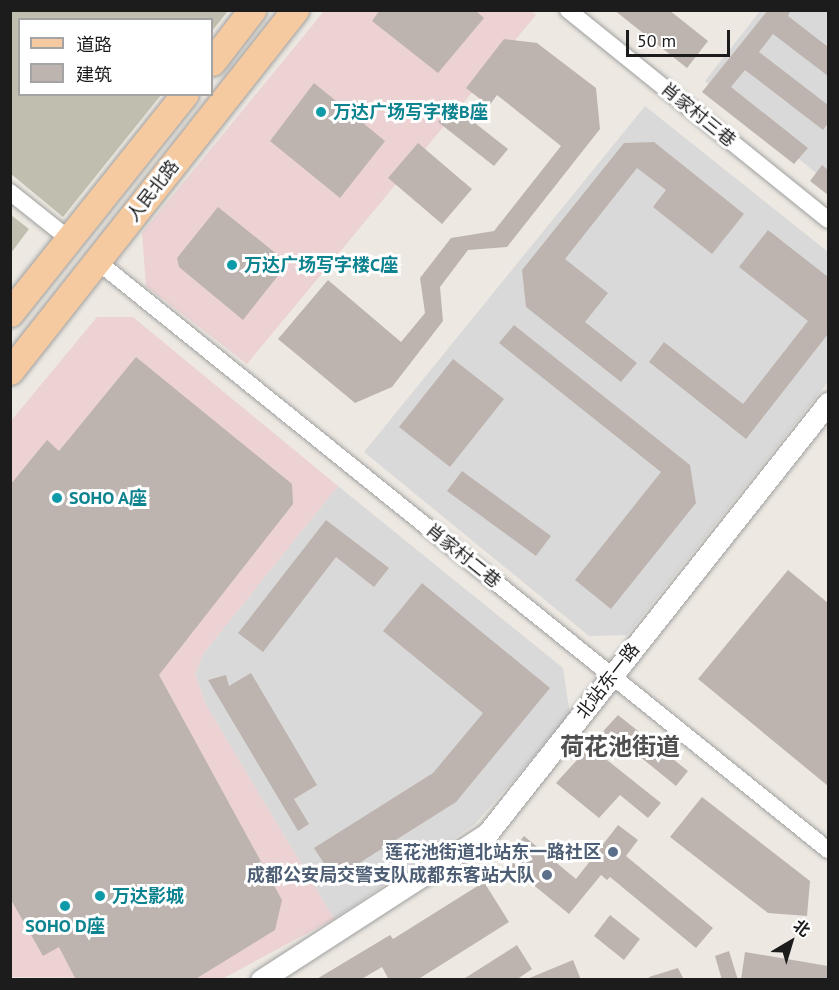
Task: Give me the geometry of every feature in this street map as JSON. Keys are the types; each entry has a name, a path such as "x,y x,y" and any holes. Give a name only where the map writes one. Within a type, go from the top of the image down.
{"main road":[{"path":"213,61 252,10"},
{"name":"人民北路","path":"10,371 295,10"},
{"name":"人民北路","path":"10,313 183,96"}],"street":[{"name":"肖家村三巷","path":"568,10 828,220"},
{"path":"10,192 69,239"},
{"name":"肖家村二巷","path":"97,261 828,850"},
{"name":"北站东一路","path":"261,980 487,834 828,403"}],"shaded area":[{"path":"11,10 228,11 213,30 213,18 18,18 18,96 160,96 63,217 11,174"},
{"path":"530,10 536,15 247,364 146,286 142,233 324,11"},
{"path":"760,11 828,11 828,183 705,81"},
{"path":"645,106 828,252 828,382 627,635 589,636 364,452"},
{"path":"11,215 29,229 11,253"},
{"path":"97,317 133,317 338,486 203,654 195,674 206,705 334,919 222,979 11,977 10,422"},
{"path":"338,486 563,668 570,715 475,824 334,919 206,705 195,674 203,654"}],"building":[{"path":"380,10 475,10 484,18 438,73 372,21"},
{"path":"614,10 669,10 708,41 687,68"},
{"path":"768,10 791,10 788,16 828,47 828,76 773,34 759,52 828,105 828,123 823,130 745,70 731,87 808,148 794,164 702,92"},
{"path":"504,39 537,43 596,88 600,129 507,247 468,250 440,287 443,321 392,387 355,403 278,339 328,280 401,342 425,313 420,278 451,238 494,231 561,146 497,95 489,106 466,88"},
{"name":"万达广场写字楼B座","path":"314,83 385,141 340,198 270,141"},
{"path":"452,105 508,149 494,166 438,122"},
{"path":"654,142 744,214 712,254 653,207 666,190 637,168 565,259 608,293 585,322 637,363 621,382 526,307 522,270 624,143"},
{"path":"418,143 472,189 442,224 388,178"},
{"path":"822,165 828,170 828,195 810,181"},
{"name":"万达广场写字楼C座","path":"218,207 288,263 243,320 179,267 177,258"},
{"path":"768,230 828,277 828,334 746,439 649,362 664,342 743,404 808,321 739,267"},
{"path":"514,325 690,465 696,503 611,609 575,580 661,472 499,343"},
{"path":"136,357 292,484 293,504 159,675 282,900 275,930 194,980 76,980 59,947 43,956 10,898 10,485 47,440 59,451"},
{"path":"453,359 504,399 450,467 399,427"},
{"path":"462,471 551,536 536,556 447,491"},
{"path":"326,520 389,568 374,587 336,557 263,652 238,633"},
{"path":"788,570 828,603 828,786 698,679"},
{"path":"422,583 550,688 456,802 334,879 314,848 433,773 483,713 383,631"},
{"path":"251,673 317,785 294,799 309,824 298,831 208,680 226,675 229,686"},
{"path":"618,715 688,771 676,786 617,738 602,756 661,803 648,818 620,795 599,818 556,783"},
{"path":"702,797 810,881 807,916 768,913 670,837"},
{"path":"618,825 638,840 626,856 713,928 696,948 610,877 607,880 601,875 569,914 504,861 524,836 576,879"},
{"path":"484,882 509,922 417,980 389,980 382,967 360,980 315,980 390,935 393,939"},
{"path":"610,915 640,939 624,960 594,936"},
{"path":"517,945 532,969 516,980 462,980"},
{"path":"729,951 738,980 722,980 715,956"},
{"path":"745,952 828,966 828,980 741,980"},
{"path":"573,960 581,980 527,980 527,979"},
{"path":"678,968 684,980 649,980 649,977"}],"place":[{"name":"万达广场写字楼B座","path":"321,112"},
{"name":"万达广场写字楼C座","path":"232,265"},
{"name":"SOHO A座","path":"57,498"},
{"name":"莲花池街道北站东一路社区","path":"613,852"},
{"name":"成都公安局交警支队成都东客站大队","path":"547,875"},
{"name":"万达影城","path":"100,896"},
{"name":"SOHO D座","path":"65,906"}],"district":[{"name":"荷花池街道","path":"620,747"}]}
